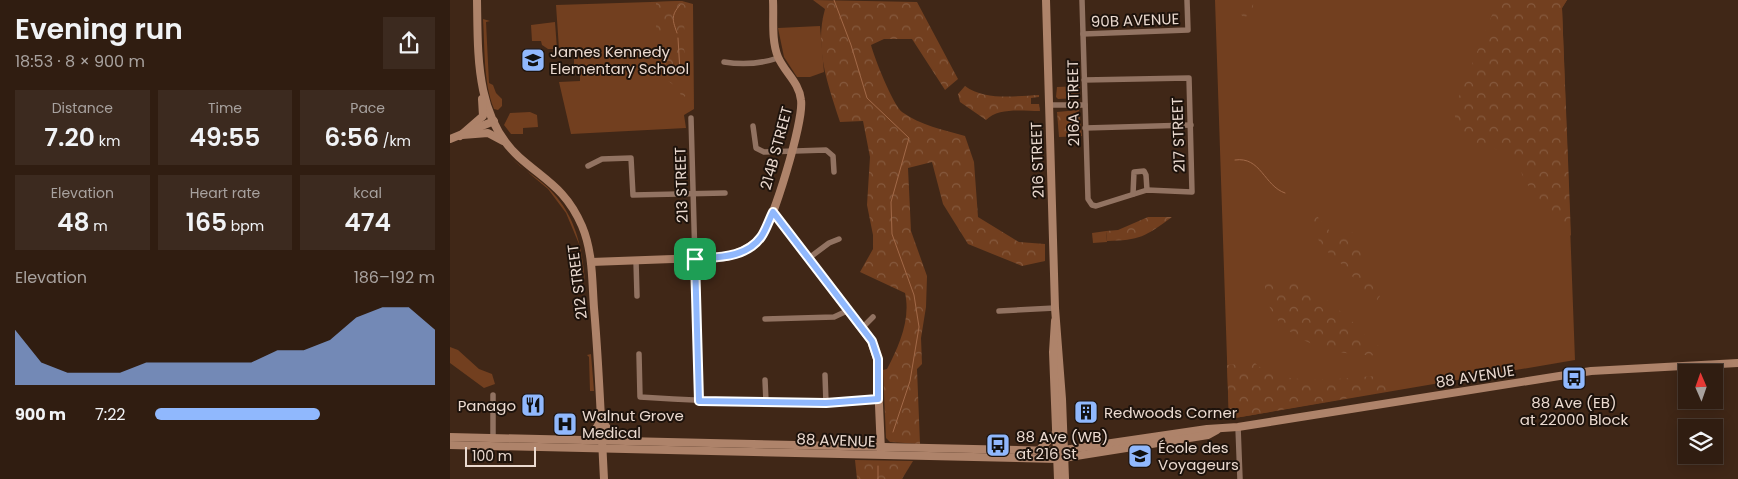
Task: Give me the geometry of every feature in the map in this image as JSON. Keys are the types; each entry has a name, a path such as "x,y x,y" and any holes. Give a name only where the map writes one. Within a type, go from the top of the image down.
{"main road":[{"name":"212 STREET","path":"477,0 482,89 494,121 506,143 520,157 550,180 570,203 586,236 591,262 602,418 604,478"},
{"name":"214B STREET","path":"773,0 775,44 778,58 799,89 802,102 802,116 773,212 872,341 878,359 881,451"},
{"name":"216 STREET","path":"1046,0 1055,308 1053,345 1056,433 1065,479"},
{"path":"460,136 483,116 482,89"},
{"path":"450,139 494,121"},
{"path":"460,136 488,133 506,143"},
{"path":"591,262 727,257 745,250 761,237 773,212"},
{"name":"216 STREET","path":"1055,320 1058,330 1061,455 1058,479"},
{"name":"88 AVENUE","path":"450,445 603,444 1061,455 1207,429 1218,430 1238,427 1591,371 1738,363"},
{"path":"583,440 593,434 602,418"},
{"path":"602,418 611,434 625,441"},
{"path":"1038,451 1056,433"},
{"name":"88 AVENUE","path":"450,437 583,440 603,444 625,441 881,451 1038,451 1061,455"}],"street":[{"name":"216A STREET","path":"1082,0 1088,199 1096,206 1133,194"},
{"name":"90B AVENUE","path":"1084,34 1188,30 1187,0"},
{"path":"724,62 762,63 778,58"},
{"name":"217 STREET","path":"1084,80 1189,78 1192,192 1147,190"},
{"path":"1050,105 1085,105"},
{"name":"213 STREET","path":"691,118 699,401"},
{"path":"1086,128 1191,125"},
{"path":"753,126 756,148 764,152 829,151 834,159 834,172"},
{"path":"588,166 602,159 631,158 633,195 725,193"},
{"path":"1144,171 1146,174 1147,190 1133,194 1134,172 1144,171"},
{"path":"809,258 829,242 839,238"},
{"path":"636,261 637,296"},
{"path":"999,311 1055,308"},
{"path":"765,319 834,317 849,310"},
{"path":"862,328 873,317"},
{"path":"639,354 640,396 699,401 826,403 878,399"},
{"path":"825,375 826,403"},
{"path":"766,380 766,402"},
{"path":"493,395 493,438"},
{"path":"1238,427 1240,479"}],"green space":[{"path":"813,0 917,2 958,79 945,90 912,39 884,39 871,45 889,91 898,108 909,117 932,127 965,136 974,162 978,217 1019,242 1045,244 1045,261 1022,266 968,244 943,204 932,162 908,168 911,231 927,276 926,307 921,338 922,364 917,369 920,444 890,442 886,438 883,370 887,369 903,332 906,313 905,293 860,272 873,249 873,235 867,205 870,157 863,121 840,122 827,80 822,52 821,38 825,9"},
{"path":"1215,0 1567,0 1562,8 1575,360 1229,419"},
{"path":"1235,0 1253,0 1251,10 1244,18 1238,11"},
{"path":"1498,0 1567,0 1562,8 1571,236 1526,183 1515,158 1493,148 1466,141 1457,130 1454,109"},
{"path":"682,1 693,4 694,109 684,115 686,128 571,134 559,82 580,81 580,66 574,64 574,57 579,56 579,48 559,49 556,5"},
{"path":"682,1 686,6 684,32 665,34 656,32 656,2"},
{"path":"483,19 490,21 486,22 489,83 493,85 496,93 502,99 502,106 498,110 494,109 488,87"},
{"path":"555,22 557,49 548,49 542,45 541,41 532,41 531,25"},
{"path":"820,26 824,72 810,77 797,77 784,57 778,28"},
{"path":"683,38 689,94 682,98 678,88 657,73 656,54 661,45 670,48 675,39"},
{"path":"965,86 973,91 991,96 1039,95 1039,97 1031,98 1031,104 1039,104 1040,111 1004,111 986,120 960,102 958,94"},
{"path":"1080,86 1078,98 1058,99 1056,97 1057,87"},
{"path":"1079,110 1082,136 1059,137 1057,112"},
{"path":"530,112 537,115 538,127 523,128 523,134 511,134 504,125 510,113"},
{"path":"525,170 541,182 555,195 570,218 579,242 582,255 585,283 579,244 566,213 548,189"},
{"path":"1317,216 1334,236 1339,235 1345,230 1351,230 1363,256 1364,271 1380,296 1374,305 1346,268 1321,246 1311,221"},
{"path":"1148,217 1172,217 1142,236 1127,240 1107,241 1106,231 1118,230"},
{"path":"1106,231 1107,242 1093,243 1092,233"},
{"path":"1270,275 1288,301 1290,278 1300,277 1358,327 1374,346 1382,345 1380,355 1350,354 1334,351 1304,340 1291,332 1279,322 1269,306 1264,276"},
{"path":"450,347 458,350 479,369 492,374 495,384 484,388 450,363"},
{"path":"591,354 594,391 590,391 589,357 587,355"},
{"path":"1255,363 1266,371 1299,379 1317,380 1387,375 1394,390 1229,419 1227,365"},
{"path":"855,460 913,461 902,479 857,479"}],"waterway":[{"path":"834,0 851,45 867,98 909,138 891,202 892,234 914,295 919,327 910,381 893,432"},
{"path":"677,33 673,19 680,5"},
{"path":"678,38 680,72"},
{"path":"1235,160 1251,162 1272,184 1285,193"},
{"path":"878,466 878,479"}],"place":[{"name":"James Kennedy Elementary School","path":"533,60"},
{"name":"88 Ave (EB) at 22000 Block","path":"1574,378"},
{"name":"Panago","path":"533,405"},
{"name":"Redwoods Corner","path":"1086,412"},
{"name":"Walnut Grove Medical","path":"565,424"},
{"name":"88 Ave (WB) at 216 St","path":"998,445"},
{"name":"École des Voyageurs","path":"1140,456"}],"route":[{"path":"773,212 872,341 878,359 878,399 826,403 699,401 695,259 727,257 745,250 761,237 773,212"}]}
